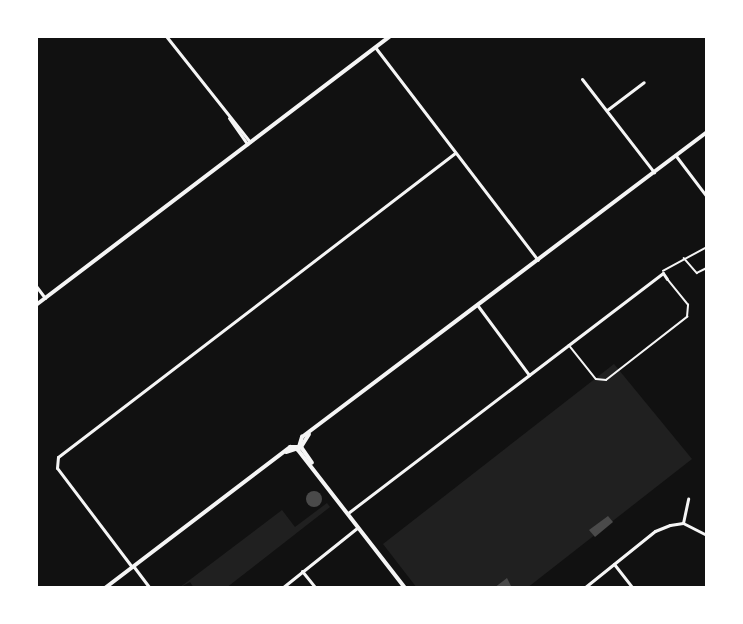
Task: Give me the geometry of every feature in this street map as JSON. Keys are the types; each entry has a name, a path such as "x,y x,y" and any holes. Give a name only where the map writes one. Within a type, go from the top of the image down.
{"street":[{"path":"166,36 248,143"},
{"path":"36,305 390,36"},
{"path":"375,47 538,260"},
{"path":"582,79 654,172"},
{"path":"606,110 644,82"},
{"path":"105,588 283,454 299,447 309,434 707,132"},
{"path":"150,588 56,462 455,153"},
{"path":"676,156 707,197"},
{"path":"348,513 569,345 662,271 667,279"},
{"path":"36,286 45,298"},
{"path":"478,306 529,375"},
{"path":"299,447 405,588"},
{"path":"683,523 688,498"},
{"path":"584,588 655,531 683,523 707,535"},
{"path":"282,588 359,527"},
{"path":"615,564 633,588"},
{"path":"302,571 316,588"}],"lane":[{"path":"662,271 684,257 707,247"},
{"path":"684,257 697,273 707,268"},
{"path":"569,345 595,379 605,380 684,320 689,310 667,279"}],"shaded area":[{"path":"614,364 692,459 527,588 417,588 383,544"},
{"path":"327,503 330,507 226,588 194,588 190,582 179,588 282,510 295,527"}],"building":[{"path":"314,491 320,493 322,499 320,505 314,507 308,505 306,499 308,493"},
{"path":"608,516 613,522 595,537 589,530"},
{"path":"507,578 512,588 494,588"}]}
